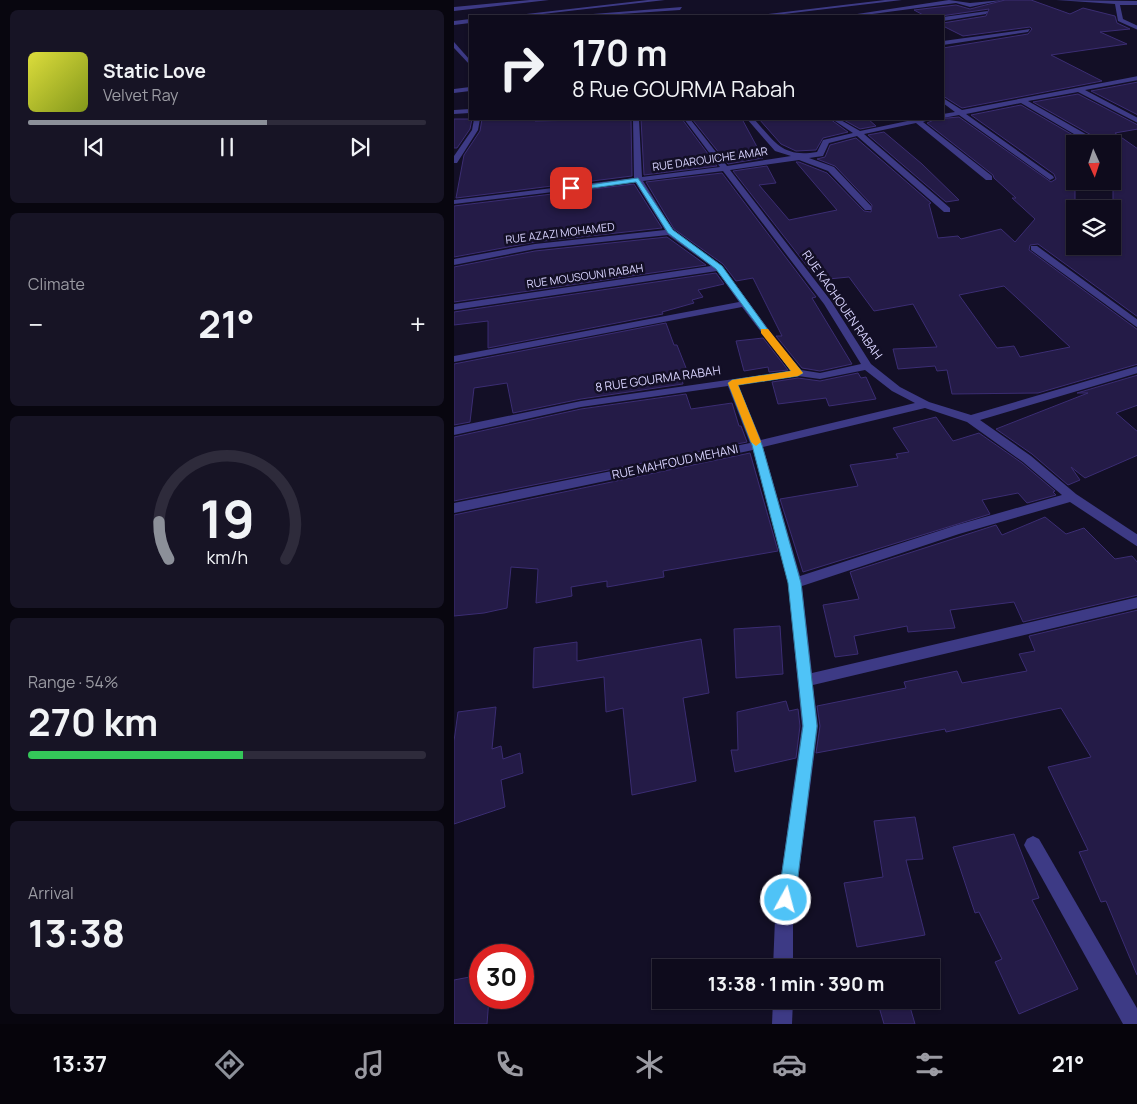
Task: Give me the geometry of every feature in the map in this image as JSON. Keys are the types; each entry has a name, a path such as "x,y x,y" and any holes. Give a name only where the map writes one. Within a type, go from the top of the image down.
{"street":[{"path":"454,9 546,0"},
{"path":"521,15 662,0"},
{"path":"764,15 899,0"},
{"path":"854,15 954,1 970,5 1000,0"},
{"path":"1059,0 1137,3"},
{"path":"1117,3 1120,20 1137,29"},
{"path":"970,5 978,13"},
{"path":"604,15 680,8"},
{"path":"565,10 568,15"},
{"path":"944,19 986,12"},
{"path":"454,23 469,21"},
{"path":"944,44 1028,30"},
{"path":"454,44 467,58"},
{"path":"944,116 1137,78"},
{"path":"454,91 469,89"},
{"path":"1080,90 1137,120"},
{"path":"944,101 1050,178"},
{"path":"1022,101 1081,135"},
{"path":"454,112 469,111"},
{"path":"454,161 457,153 475,130 477,120"},
{"path":"636,120 638,180 670,232 719,268 798,373"},
{"name":"RUE KACHOUEN RABAH","path":"688,120 828,303 867,366 896,389 925,404 971,419 1027,459 1072,497 1137,542"},
{"path":"751,120 778,149 831,169 868,208"},
{"path":"837,120 858,133 947,210"},
{"name":"RUE DAROUICHE AMAR","path":"454,202 725,169 820,154 826,142 902,121 924,120"},
{"path":"918,121 989,178"},
{"name":"RUE AZAZI MOHAMED","path":"454,262 484,254 568,242 670,232"},
{"path":"1034,248 1137,325"},
{"name":"RUE MOUSOUNI RABAH","path":"454,307 719,268"},
{"path":"454,359 745,304"},
{"name":"8 RUE GOURMA RABAH","path":"454,431 581,404 798,373 820,376 867,366"},
{"path":"971,419 1137,369"},
{"path":"732,383 757,445 795,583 810,726 784,920 783,959"},
{"name":"RUE MAHFOUD MEHANI","path":"454,508 757,445 925,404"},
{"path":"795,583 958,530 1072,497"},
{"path":"804,681 1137,602"},
{"path":"1033,845 1134,1024"},
{"path":"782,1024 783,1009"}],"building":[{"path":"1005,0 1031,0 1070,14 1083,8 1115,16 1117,23 1130,29 1100,32 1127,44 1051,55 1102,81 962,108 944,97 944,48 1028,34 1032,29 1030,27 963,36 944,26 944,23 986,16 989,9 944,16 923,15 914,10 956,5 970,9"},
{"path":"1138,82 1138,115 1091,91"},
{"path":"1078,94 1138,125 1138,129 1115,133 1118,135 1091,135 1033,102"},
{"path":"1021,105 1073,135 1066,135 1066,190 1075,190 1075,200 1066,200 1066,255 1121,255 1121,200 1113,200 1113,190 1122,190 1122,138 1138,149 1138,317 1038,244 1030,245 1029,250 1138,330 1138,364 1038,393 952,394 947,370 937,371 935,366 898,369 893,349 937,347 913,304 874,311 849,277 818,280 733,171 767,166 776,183 759,185 789,220 837,210 796,162 827,173 864,211 871,212 872,205 835,166 817,159 825,157 830,145 856,138 931,203 929,204 938,238 958,236 961,239 1001,229 1015,242 1035,219 1012,198 1016,198 993,175 927,123 934,120 959,117 1051,182 1056,179 1054,174 971,115","holes":["1004,286 1070,347 1020,357 1014,346 997,348 959,295"]},
{"path":"454,119 472,120 470,129 457,148 454,148"},
{"path":"482,120 631,120 632,176 456,198 464,155 480,131"},
{"path":"641,120 683,120 717,166 644,175"},
{"path":"693,120 743,120 763,158 728,164"},
{"path":"760,120 831,120 848,132 823,138 816,150 796,151 781,144"},
{"path":"844,120 869,120 876,126 860,129"},
{"path":"884,132 922,164 959,200 946,202 868,135"},
{"path":"722,173 816,297 812,298 852,364 820,371 802,368 776,336 782,336 753,278 736,281 723,264 674,229 646,182"},
{"path":"634,184 662,228 535,242 454,257 454,206"},
{"path":"667,237 706,265 454,302 454,267 535,251"},
{"path":"716,273 724,284 698,290 703,297 692,300 694,303 662,312 663,314 488,348 488,321 454,325 454,312"},
{"path":"666,323 674,345 677,345 688,373 681,374 683,384 581,399 513,413 507,383 474,388 470,422 454,425 454,364"},
{"path":"763,338 788,370 769,372 768,367 744,371 736,341"},
{"path":"858,373 861,378 866,377 876,399 829,406 826,398 778,404 772,382 798,378 820,381"},
{"path":"1138,375 1138,405 1116,413 1138,432 1138,455 1085,478 1071,467 1080,480 1068,485 1032,454 996,429 1088,393 1077,393"},
{"path":"686,394 691,409 732,403 739,426 741,426 747,442 454,501 454,437 581,409"},
{"path":"936,417 953,441 979,433 1022,463 1055,491 1053,492 1056,495 1027,503 1018,493 982,500 990,514 803,572 780,499 858,486 850,465 898,458 896,454 909,452 893,428"},
{"path":"750,453 778,551 663,571 664,577 607,587 607,581 571,587 572,596 536,603 538,569 511,567 507,608 484,613 454,616 454,515"},
{"path":"1045,517 1066,534 1084,528 1115,559 1132,556 1138,563 1138,595 1023,622 1014,602 950,610 955,628 908,632 907,626 854,636 858,654 835,657 823,605 859,599 850,572 996,525 1002,535"},
{"path":"1138,610 1137,975 1106,901 1101,902 1079,852 1088,850 1048,767 1091,757 1061,708 946,732 945,729 816,753 820,726 817,706 906,688 904,682 957,671 962,683 1027,671 1019,654 1035,651 1029,636"},
{"path":"780,626 783,674 736,678 734,629"},
{"path":"701,639 709,693 683,698 696,781 632,795 623,708 606,712 604,677 533,688 534,648 577,642 577,661"},
{"path":"786,701 789,711 798,709 800,726 796,758 735,772 731,750 738,750 737,712"},
{"path":"496,707 492,749 501,746 503,759 520,753 523,773 501,780 505,807 454,824 454,741 458,712"},
{"path":"915,817 923,859 906,860 925,935 857,947 844,883 883,877 874,821"},
{"path":"1014,834 1039,898 1032,900 1078,989 1019,1014 995,962 1002,959 979,912 975,913 953,847"},
{"path":"469,977 469,1009 488,1009 487,1024 454,1024 454,980"},
{"path":"880,1009 911,1009 915,1024 884,1024"}],"slow traffic":[{"path":"756,442 732,383 798,373 764,331"}],"route":[{"path":"571,188 638,180 670,232 719,268 773,343 798,373 732,383 757,445 795,583 810,726 786,900"}]}
